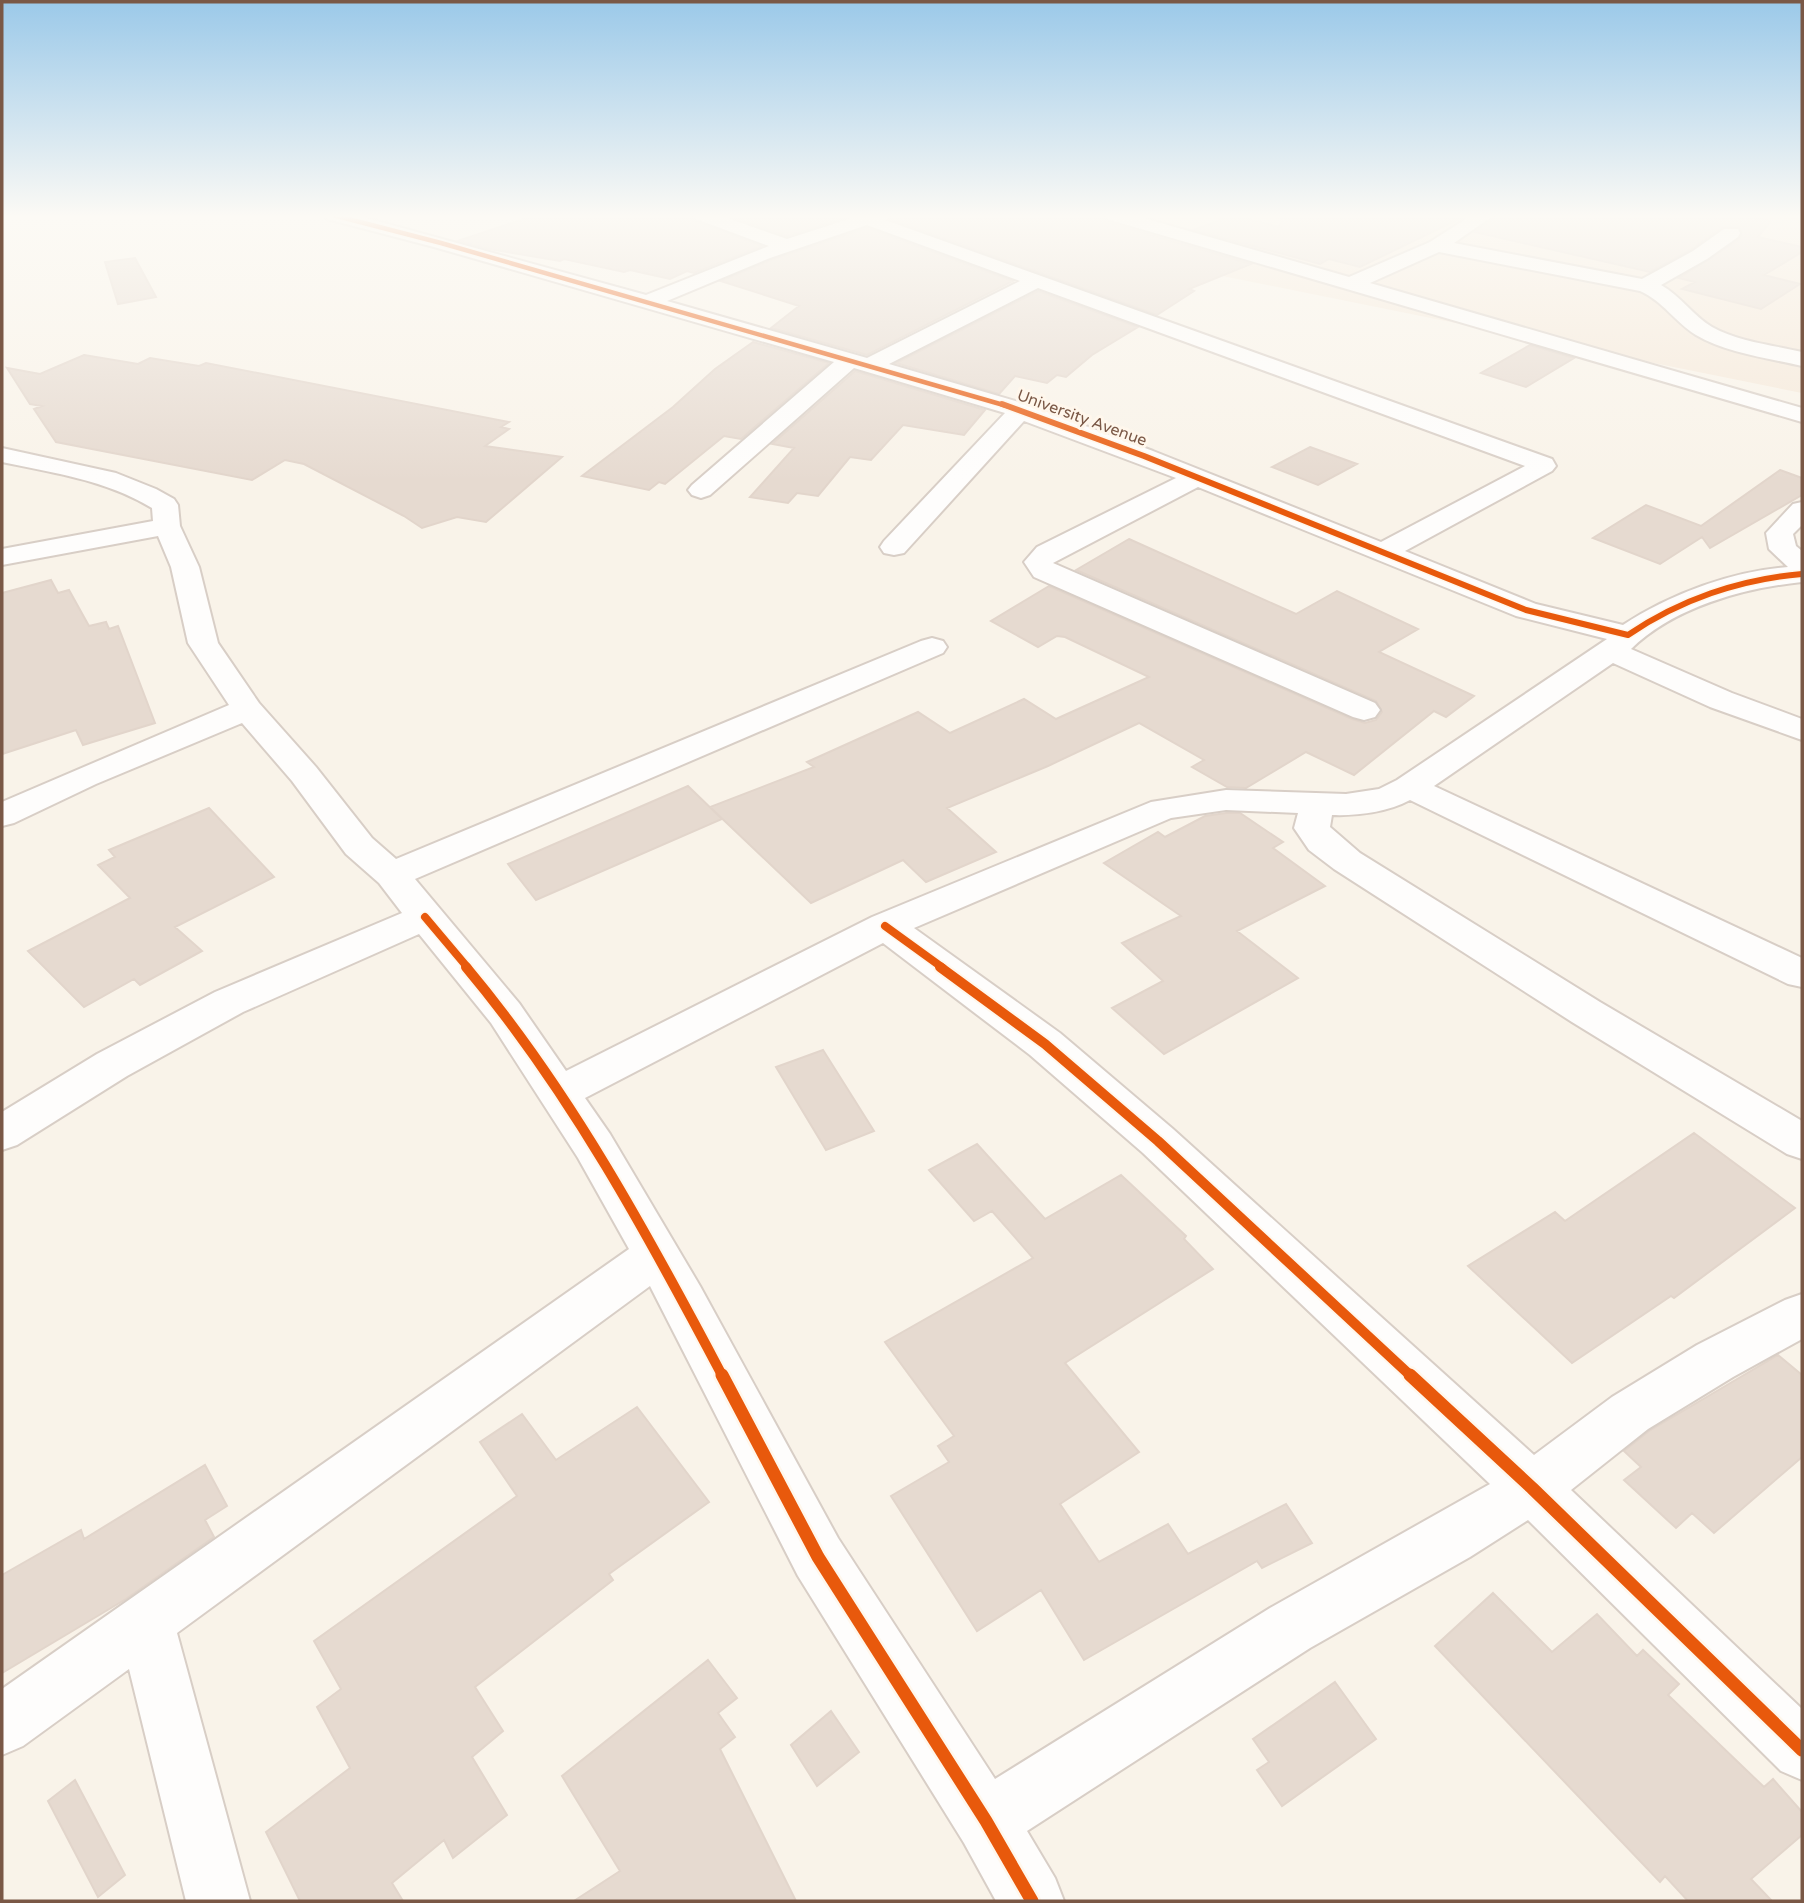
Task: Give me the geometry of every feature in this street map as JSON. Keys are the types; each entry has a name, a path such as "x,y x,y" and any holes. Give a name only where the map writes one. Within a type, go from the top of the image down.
{"street":[{"name":"University Avenue","path":"654,304 953,388 1021,411 1526,610 1620,643 1721,700 1802,730"},
{"path":"701,490 859,363 987,304"},
{"path":"1099,304 1542,464 1543,466 1381,553"},
{"path":"1418,304 1802,415"},
{"path":"1676,304 1698,327 1723,338 1802,359"},
{"path":"894,547 1021,411"},
{"path":"2,455 106,478 152,496 165,505 167,526 185,567 203,643 247,709 304,774 359,846 392,875 505,1013 594,1146 657,1255 818,1556 986,1821 1032,1901"},
{"path":"1196,478 1047,553 1038,562 1044,571 1364,710"},
{"path":"1802,510 1779,533 1783,549 1802,564"},
{"path":"2,557 167,526"},
{"path":"559,1093 885,926 1163,808 1226,800 1346,805 1388,798 1409,787 1620,643 1639,626 1711,595 1769,577 1802,574"},
{"path":"392,875 932,648"},
{"path":"2,815 84,777 247,709"},
{"path":"1409,787 1802,974"},
{"path":"1317,804 1312,828 1322,842 1346,861 1586,1012 1802,1142"},
{"path":"2,1133 112,1065 229,1002 425,917"},
{"path":"885,926 1045,1044 1158,1140 1532,1488 1802,1750"},
{"path":"2,1726 657,1255"},
{"path":"986,1821 1290,1628 1451,1538 1532,1488 1630,1413 1715,1361 1802,1315"},
{"path":"146,1622 218,1901"}],"shaded area":[{"path":"1361,304 1802,304 1802,393"}],"building":[{"path":"792,304 968,304 867,355 771,328 799,306"},
{"path":"1013,304 1074,304 1138,327 1092,355 1066,377 1057,375 1047,383 1015,376 999,394 896,363"},
{"path":"1126,304 1174,304 1157,315"},
{"path":"1740,304 1769,304 1761,309"},
{"path":"753,342 829,363 741,439 724,436 665,484 659,482 649,490 582,476 673,407 715,369"},
{"path":"1530,345 1574,358 1526,387 1481,373"},
{"path":"84,355 138,364 150,358 199,366 206,363 509,422 501,427 509,429 485,446 562,457 486,522 457,517 422,528 304,464 285,460 252,480 56,442 34,409 42,406 30,404 7,368 40,374"},
{"path":"855,371 985,410 964,435 903,425 871,460 850,457 818,496 797,493 788,503 750,497 794,448 772,444"},
{"path":"1310,447 1357,464 1318,485 1272,467"},
{"path":"1780,470 1802,478 1802,495 1710,548 1702,537 1660,564 1593,538 1646,505 1701,526"},
{"path":"1129,539 1296,614 1337,591 1418,629 1379,652 1474,696 1446,717 1434,711 1354,775 1306,752 1246,788 1227,787 1192,767 1204,760 1139,723 1048,766 947,808 996,852 926,882 903,860 811,903 710,807 814,767 807,762 918,712 950,733 1024,699 1056,719 1149,677 1065,637 1057,636 1038,647 991,621 1049,586 1352,719 1365,723 1376,720 1382,712 1376,701 1076,570"},
{"path":"51,580 58,593 69,590 89,626 106,622 109,629 118,626 155,723 83,745 76,730 2,754 2,593"},
{"path":"688,786 722,819 536,900 508,864"},
{"path":"209,808 274,877 175,927 202,951 140,985 134,979 84,1007 28,951 130,898 98,865 115,857 109,850"},
{"path":"1240,813 1283,842 1273,848 1325,886 1237,931 1298,978 1164,1054 1112,1008 1163,981 1122,943 1181,916 1104,863 1158,832 1165,837 1205,816"},
{"path":"823,1050 874,1131 826,1150 776,1067"},
{"path":"1694,1133 1795,1208 1674,1298 1671,1296 1572,1363 1468,1266 1555,1212 1565,1221"},
{"path":"977,1144 1045,1219 1121,1175 1186,1236 1184,1239 1213,1269 1065,1363 1139,1452 1060,1504 1099,1562 1168,1524 1188,1554 1286,1504 1312,1543 1262,1568 1257,1561 1084,1660 1041,1590 977,1631 891,1496 949,1462 938,1446 954,1436 885,1342 1033,1258 992,1211 974,1221 929,1170"},
{"path":"1778,1355 1802,1375 1802,1457 1714,1533 1692,1513 1676,1528 1624,1480 1641,1467 1624,1451 1649,1431"},
{"path":"637,1407 709,1502 609,1574 613,1580 475,1687 503,1731 472,1757 507,1815 453,1858 444,1840 392,1883 403,1901 300,1901 266,1832 350,1768 317,1707 341,1689 314,1641 517,1496 480,1442 522,1414 556,1460"},
{"path":"205,1465 227,1506 205,1520 214,1537 126,1599 2,1673 2,1575 81,1530 84,1539"},
{"path":"1493,1593 1552,1652 1597,1614 1637,1656 1643,1650 1679,1684 1668,1695 1764,1787 1773,1779 1802,1812 1802,1835 1751,1879 1772,1901 1688,1901 1665,1876 1660,1882 1435,1646"},
{"path":"708,1660 737,1698 718,1713 735,1737 720,1749 796,1901 574,1901 620,1871 562,1776"},
{"path":"1335,1682 1376,1739 1282,1806 1257,1770 1269,1762 1253,1739"},
{"path":"831,1711 859,1752 817,1786 791,1745"},
{"path":"75,1780 125,1875 98,1897 48,1801"}],"cycle path":[{"path":"654,304 984,398 1144,456 1526,610 1628,635 1664,613 1711,594 1760,580 1802,574"},
{"path":"425,917 505,1013 594,1146 683,1301 818,1557 986,1821 1032,1901"},
{"path":"885,926 1045,1044 1158,1141 1532,1488 1802,1750"}]}
